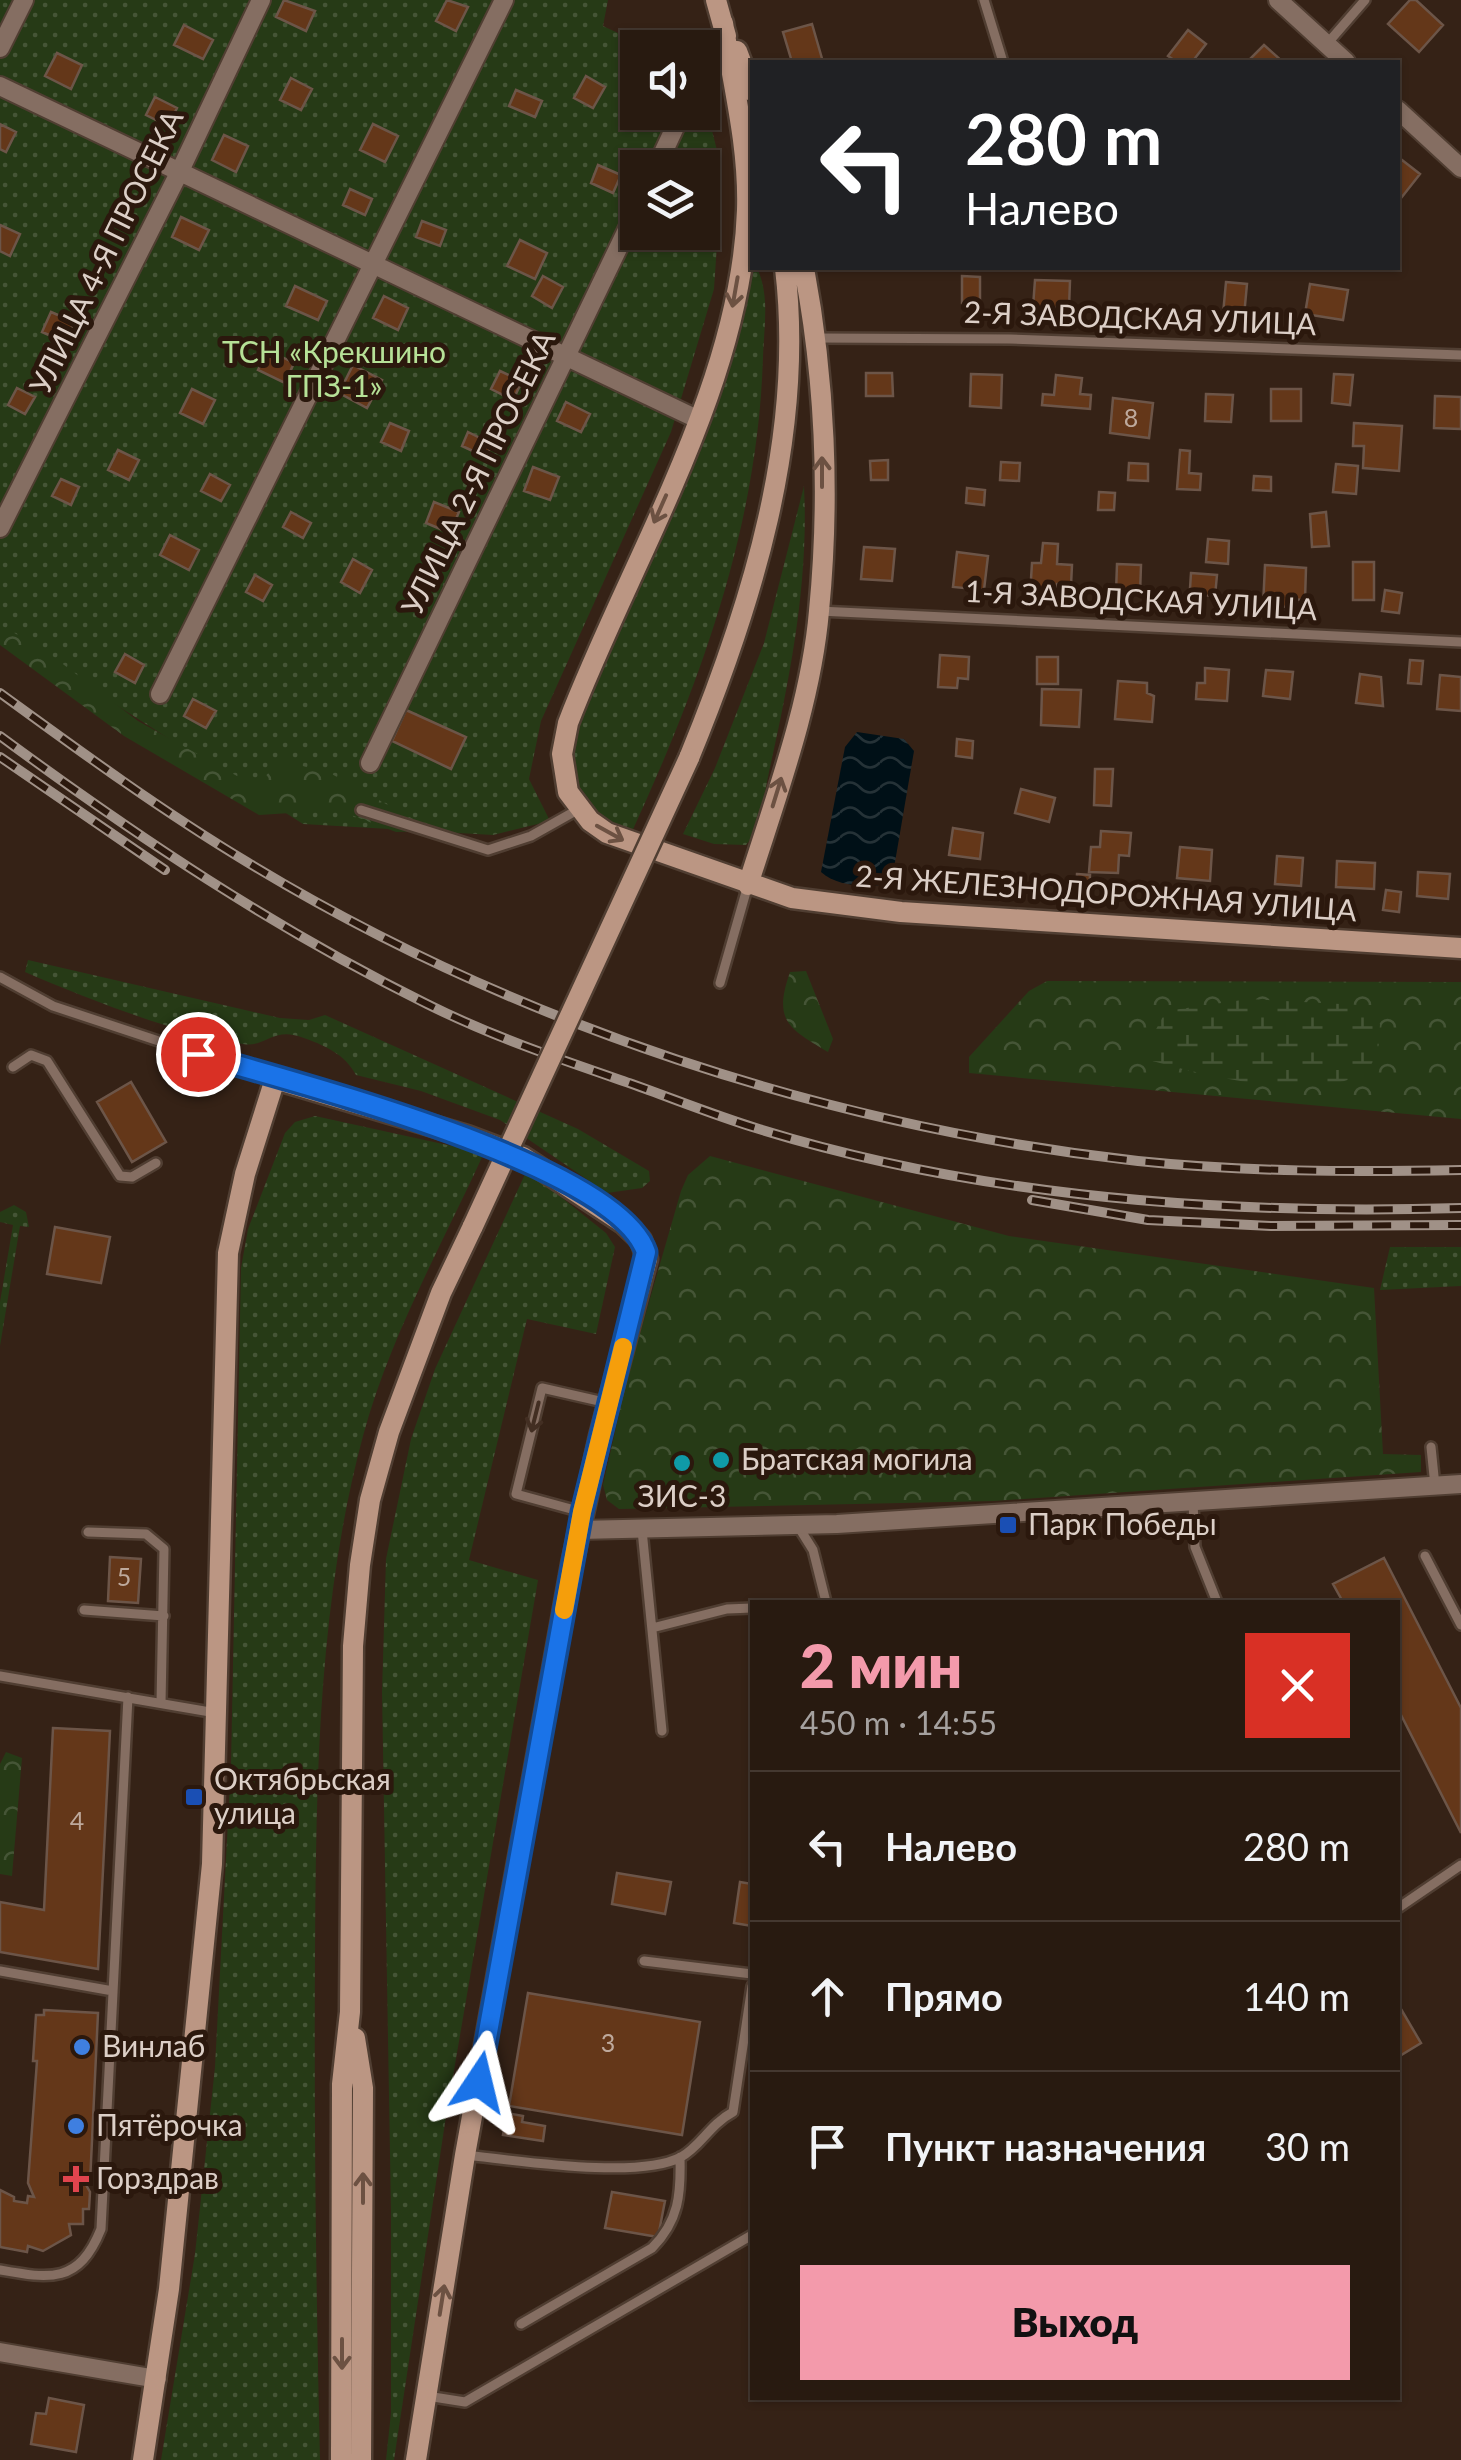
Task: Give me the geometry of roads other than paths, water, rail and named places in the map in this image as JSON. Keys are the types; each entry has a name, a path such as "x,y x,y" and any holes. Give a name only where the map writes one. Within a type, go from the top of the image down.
{"street":[{"path":"0,48 24,0"},
{"name":"УЛИЦА 4-Я ПРОСЕКА","path":"0,528 179,173 261,0"},
{"path":"160,694 504,0"},
{"path":"716,0 750,117"},
{"path":"716,0 750,85"},
{"path":"1278,0 1344,60"},
{"path":"579,809 568,792 563,770 568,723 697,419 730,318 747,212 745,151 722,23"},
{"path":"0,86 697,419"},
{"path":"1400,112 1461,168"},
{"name":"УЛИЦА 2-Я ПРОСЕКА","path":"370,763 620,245"},
{"path":"341,2460 342,2084 350,2012 353,1646 370,1500 395,1414 441,1293 690,758 736,636 767,525 789,348 785,270"},
{"path":"748,885 795,730 820,611 823,472 818,338 804,270"},
{"name":"2-Я ЖЕЛЕЗНОДОРОЖНАЯ УЛИЦА","path":"579,809 598,827 627,842 792,898 901,912 1461,948"},
{"path":"143,2460 157,2379 204,1962 219,1713 228,1253 245,1174 275,1079 467,1136 523,1157 637,1236 646,1252 646,1268 580,1521 465,2156 416,2460"},
{"path":"580,1521 642,1530 798,1526 1461,1484"},
{"path":"350,2012 363,2088 362,2460"},
{"path":"0,2352 157,2379"}],"lane":[{"path":"984,0 1002,60"},
{"path":"1326,44 1365,0"},
{"name":"2-Я ЗАВОДСКАЯ УЛИЦА","path":"818,338 1010,339 1461,355"},
{"name":"1-Я ЗАВОДСКАЯ УЛИЦА","path":"820,611 1461,642"},
{"path":"362,810 488,850 531,836 579,809"},
{"path":"720,983 748,885"},
{"path":"0,977 52,1006 275,1079"},
{"path":"13,1066 30,1055 47,1061 120,1176 132,1177 156,1163"},
{"path":"580,1521 516,1494 542,1388 608,1404"},
{"path":"1431,1447 1435,1486"},
{"path":"1193,1502 1195,1547 1216,1600"},
{"path":"798,1526 812,1550 825,1600"},
{"path":"642,1530 662,1731"},
{"path":"88,1532 146,1534 160,1543 166,1556 160,1704"},
{"path":"1424,1556 1461,1625"},
{"path":"652,1628 727,1608 750,1608"},
{"path":"84,1610 164,1616"},
{"path":"0,1676 219,1713"},
{"path":"0,2270 58,2276 74,2268 93,2248 100,2229 128,1698"},
{"path":"1400,1907 1461,1866"},
{"path":"644,1961 750,1974"},
{"path":"0,1972 113,1991"},
{"path":"465,2156 600,2167 654,2164 680,2158 710,2125 733,2112 750,1999"},
{"path":"520,2324 652,2248 665,2235 676,2214 680,2158"},
{"path":"427,2396 465,2402 750,2236"}],"water":[{"path":"857,732 904,739 914,751 888,884 844,883 821,872 845,747"}],"railway":[{"path":"0,693 184,822 349,920 455,972 565,1019 677,1060 906,1123 1022,1145 1218,1167 1461,1170"},
{"path":"0,736 208,879 371,975 502,1037 743,1124 930,1171 1106,1197 1284,1208 1461,1208"},
{"path":"0,757 165,870"},
{"path":"1032,1200 1148,1220 1271,1226 1461,1225"}],"place":[{"name":"Братская могила","path":"721,1460"},
{"name":"ЗИС-3","path":"682,1463"},
{"name":"Парк Победы","path":"1008,1525"},
{"name":"Октябрьская улица","path":"194,1797"},
{"name":"Винлаб","path":"82,2047"},
{"name":"Пятёрочка","path":"76,2126"},
{"name":"Горздрав","path":"76,2179"}],"park label":[{"name":"ТСН «Крекшино ГПЗ-1»","path":"334,370"}]}
